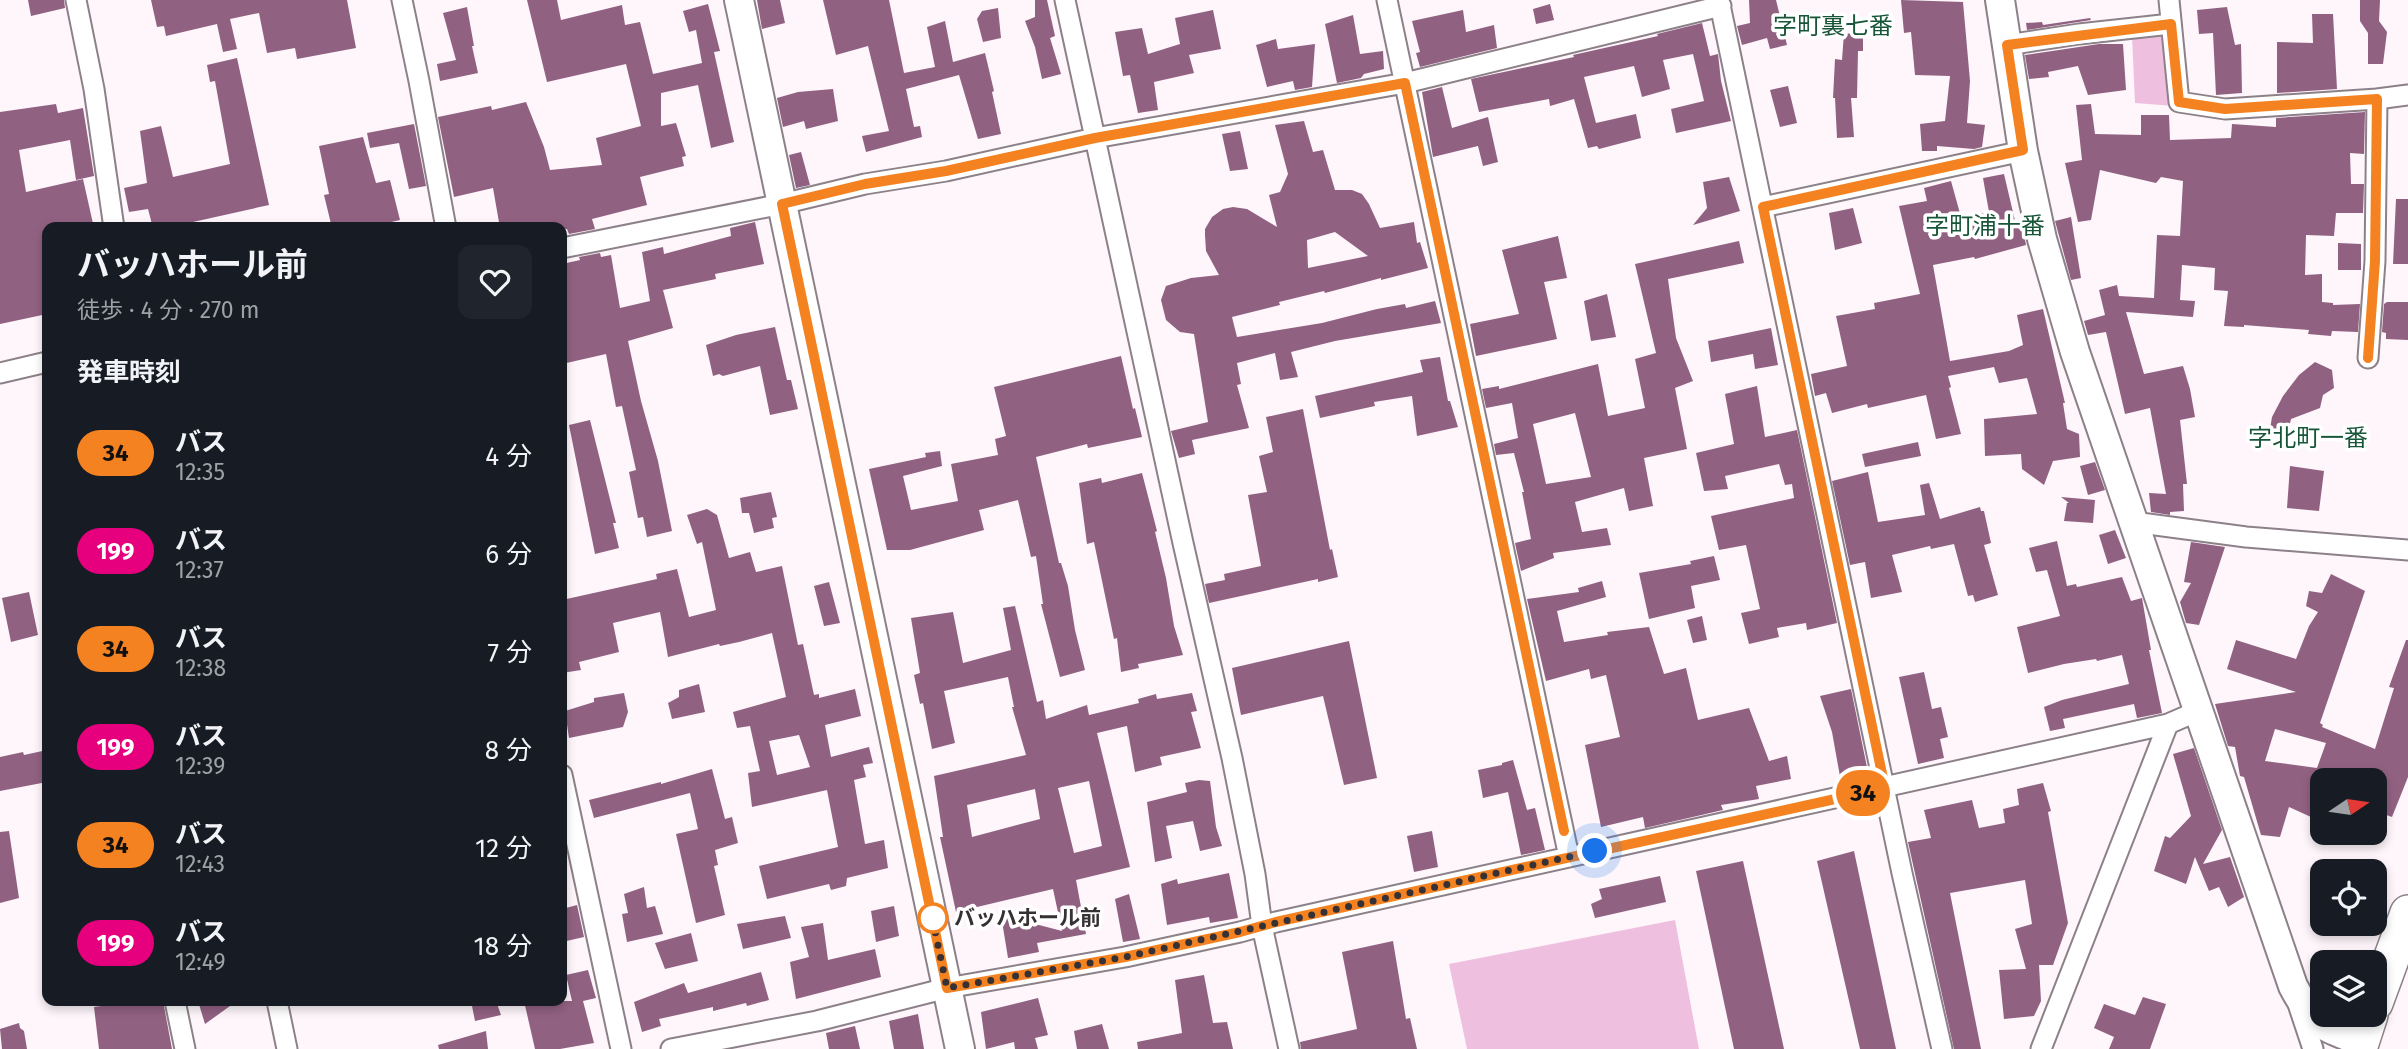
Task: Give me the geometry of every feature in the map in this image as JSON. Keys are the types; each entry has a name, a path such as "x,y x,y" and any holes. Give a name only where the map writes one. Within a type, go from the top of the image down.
{"highway":[{"path":"2387,970 2408,913"}],"street":[{"path":"76,0 94,89 113,222"},
{"path":"402,0 445,222"},
{"path":"738,0 960,1049"},
{"path":"1065,0 1232,758 1255,874 1262,926 1289,1049"},
{"path":"1387,0 1569,857"},
{"path":"2000,0 2023,150 2042,239 2075,352 2293,986 2312,1049"},
{"path":"2169,0 2179,102 2225,109 2408,95"},
{"path":"567,247 782,204 865,184 946,171 1095,138 1405,83 1720,3 1942,1049"},
{"path":"2007,45 2171,24"},
{"path":"2368,358 2375,261 2377,99"},
{"path":"1763,207 2023,150"},
{"path":"0,373 42,363"},
{"path":"2133,522 2239,536 2408,550"},
{"path":"671,1049 817,1021 947,988 1125,957 2168,724 2198,710"},
{"path":"2041,1049 2168,724"},
{"path":"567,798 621,1049"},
{"path":"2293,986 2308,1014 2324,1026 2363,1035"},
{"path":"176,1006 185,1049"},
{"path":"278,1006 287,1049"}],"shaded area":[{"path":"2168,32 2174,106 2135,103 2132,36"},
{"path":"1675,920 1699,1049 1467,1049 1449,964"}],"building":[{"path":"28,0 64,0 65,8 31,16"},
{"path":"151,0 347,0 356,48 297,59 295,48 267,53 259,13 230,19 237,49 223,52 217,24 166,36 164,26 157,27"},
{"path":"527,0 557,0 561,20 622,5 625,25 640,22 653,74 702,63 696,30 689,32 683,11 708,4 720,51 714,52 734,142 711,148 698,85 661,93 661,126 676,123 686,156 682,157 684,166 640,177 647,205 592,219 595,229 569,234 567,222 499,222 493,188 454,197 438,117 491,106 492,110 526,102 550,170 602,165 596,138 641,126 626,64 547,82"},
{"path":"757,0 780,0 785,23 762,29"},
{"path":"823,0 889,0 904,73 935,67 927,27 945,21 953,62 985,53 1001,134 978,139 959,75 906,89 914,127 920,126 922,137 866,152 862,136 889,131 868,46 836,55"},
{"path":"1035,0 1047,0 1055,36 1050,38 1061,74 1042,79 1035,47 1025,21 1035,17"},
{"path":"1749,0 1776,0 1787,45 1770,49 1767,38 1742,45 1737,26 1750,23"},
{"path":"1901,0 1963,2 1970,81 1967,123 1985,125 1982,147 1974,149 1937,146 1937,151 1922,151 1920,124 1945,121 1950,76 1915,75 1911,32 1904,33"},
{"path":"2360,0 2380,0 2379,21 2387,32 2383,64 2368,64 2368,33 2360,21"},
{"path":"1550,4 1554,20 1536,24 1533,9"},
{"path":"467,7 478,73 440,81 437,64 456,60 443,13"},
{"path":"2227,7 2235,45 2241,44 2242,93 2216,95 2213,33 2199,34 2197,10"},
{"path":"998,8 1001,38 983,42 977,19 982,11"},
{"path":"1213,10 1221,49 1189,55 1194,73 1154,82 1158,110 1138,113 1130,75 1123,76 1115,32 1142,28 1148,54 1180,44 1175,18"},
{"path":"1463,10 1466,32 1494,25 1497,48 1420,67 1416,53 1420,52 1412,21"},
{"path":"2312,14 2333,14 2337,89 2277,93 2277,42 2313,43"},
{"path":"1353,15 1360,54 1383,51 1384,69 1337,83 1325,24"},
{"path":"2091,20 2027,30 2026,23 2042,22 2043,25"},
{"path":"1702,23 1710,56 1718,54 1721,81 1731,121 1676,133 1671,109 1704,101 1693,54 1663,60 1670,89 1642,97 1634,66 1584,77 1596,123 1636,114 1641,138 1599,149 1597,146 1588,148 1574,99 1550,106 1549,99 1479,112 1471,79 1574,57 1573,55"},
{"path":"1844,33 1863,35 1863,51 1858,51 1857,98 1851,98 1854,137 1837,138 1833,98 1835,59 1842,60"},
{"path":"1276,39 1278,49 1315,44 1312,87 1295,90 1293,81 1267,87 1256,45"},
{"path":"2099,44 2123,44 2126,90 2088,95 2078,66 2048,72 2049,77 2029,79 2025,55"},
{"path":"237,58 269,205 193,222 151,222 148,209 129,212 124,188 147,183 140,131 161,126 173,177 230,164 215,81 210,82 207,65"},
{"path":"1788,86 1797,123 1780,127 1770,90"},
{"path":"1442,87 1452,128 1488,117 1498,162 1483,166 1478,146 1433,157 1422,92"},
{"path":"833,89 838,121 806,129 804,121 783,127 777,98 798,92"},
{"path":"56,104 58,113 83,108 94,176 76,180 70,140 19,150 26,192 83,179 93,222 42,222 42,315 0,324 0,112"},
{"path":"2091,104 2095,134 2141,135 2141,115 2169,115 2170,140 2231,138 2232,124 2276,127 2276,118 2365,112 2364,154 2350,153 2351,184 2364,184 2363,213 2336,213 2334,236 2306,235 2305,275 2322,274 2322,302 2333,305 2360,304 2358,332 2332,331 2331,336 2308,334 2309,330 2224,326 2228,291 2214,290 2215,268 2182,265 2180,300 2195,301 2193,317 2126,312 2144,374 2183,366 2190,389 2195,417 2180,420 2187,484 2183,484 2184,511 2170,512 2170,515 2151,512 2149,493 2166,494 2150,408 2125,414 2106,332 2088,335 2084,321 2105,315 2099,290 2117,285 2119,296 2154,298 2157,235 2180,236 2183,181 2161,177 2156,183 2100,170 2091,220 2078,222 2065,163 2082,160 2076,105"},
{"path":"1304,121 1313,152 1323,150 1335,190 1352,190 1362,194 1380,228 1414,222 1417,243 1420,242 1428,268 1279,302 1280,305 1232,317 1237,337 1322,323 1377,309 1405,304 1406,308 1435,301 1441,323 1335,341 1291,352 1298,377 1280,380 1275,353 1237,363 1241,384 1237,385 1249,428 1192,440 1195,454 1179,458 1171,431 1208,422 1194,334 1180,332 1166,320 1161,300 1166,286 1191,278 1219,275 1206,251 1205,229 1212,217 1223,209 1247,209 1277,227 1269,195 1280,192 1288,174 1275,125","holes":["1335,232 1368,256 1308,268 1307,240"]},
{"path":"414,124 426,186 409,189 399,143 370,148 367,133"},
{"path":"1240,131 1248,169 1230,171 1222,134"},
{"path":"363,137 376,183 390,180 400,220 331,222 324,195 329,194 319,146"},
{"path":"801,152 810,185 796,188 789,155"},
{"path":"2004,174 2016,225 2022,224 2026,245 1975,259 1974,257 1933,265 1950,361 2009,351 2023,345 2017,315 2043,309 2065,403 2067,429 2079,434 2080,457 2053,461 2044,485 2022,469 2021,454 1985,456 1984,419 2037,414 2027,378 1999,383 1994,367 1948,376 1961,434 1936,439 1926,395 1868,408 1867,404 1832,413 1826,393 1815,396 1811,374 1847,366 1836,316 1875,309 1874,303 1920,294 1899,206 1927,201 1924,188 1951,181 1961,217 1989,212 1983,178"},
{"path":"1729,177 1740,211 1693,225 1707,208 1703,182"},
{"path":"2396,199 2408,199 2408,264 2393,264"},
{"path":"1853,208 1862,243 1835,250 1829,213"},
{"path":"2071,217 2081,278 2071,280 2055,221"},
{"path":"755,222 764,264 715,274 716,279 663,290 673,328 628,341 658,461 672,531 647,537 643,517 638,518 629,472 636,470 622,406 616,407 606,354 567,363 567,263 580,260 579,257 600,253 601,257 611,255 620,308 650,301 642,252 663,247 664,254 731,236 730,228"},
{"path":"1558,236 1567,278 1544,282 1557,339 1476,356 1470,324 1519,314 1502,250"},
{"path":"1739,241 1744,263 1668,279 1676,338 1693,381 1675,388 1687,449 1644,458 1653,506 1629,511 1624,488 1575,502 1582,532 1607,528 1611,545 1553,553 1554,558 1521,571 1515,543 1531,539 1524,492 1514,453 1496,455 1494,444 1518,438 1512,403 1486,408 1482,389 1499,386 1499,389 1598,364 1608,416 1645,408 1635,359 1656,353 1635,264","holes":["1575,413 1591,477 1546,484 1533,424"]},
{"path":"2338,243 2361,244 2361,270 2338,270"},
{"path":"1607,294 1616,337 1591,341 1584,301"},
{"path":"2408,302 2408,340 2386,339 2386,333 2382,332 2384,304"},
{"path":"775,327 787,380 791,380 798,409 770,415 760,366 713,376 706,345 736,335"},
{"path":"1771,328 1778,365 1755,369 1753,354 1711,362 1708,341"},
{"path":"1121,356 1142,437 1088,448 1087,444 1036,457 1059,563 1068,586 1085,670 1060,677 1041,604 1036,556 1031,557 1018,500 979,510 984,530 910,550 887,550 869,469 926,457 925,453 940,451 942,466 903,476 911,510 958,501 951,464 998,455 995,439 1006,436 994,387"},
{"path":"1440,357 1448,401 1458,427 1417,436 1412,396 1374,402 1375,406 1320,418 1315,396 1423,372 1420,360"},
{"path":"2315,362 2332,370 2334,388 2323,395 2320,408 2291,419 2287,436 2269,435 2272,417 2283,396 2299,375"},
{"path":"1757,386 1765,437 1797,430 1837,623 1807,630 1806,623 1777,628 1779,637 1749,644 1741,613 1760,609 1746,545 1719,550 1711,516 1794,498 1792,484 1785,485 1779,464 1725,476 1728,489 1704,491 1696,453 1734,444 1725,394"},
{"path":"1303,409 1330,550 1332,549 1338,577 1209,603 1205,584 1225,580 1224,574 1261,566 1248,495 1267,492 1259,456 1273,452 1266,417"},
{"path":"590,420 616,523 613,523 619,548 595,554 569,425"},
{"path":"1918,442 1921,456 1865,467 1862,454"},
{"path":"2095,462 2105,490 2088,495 2080,466"},
{"path":"2290,466 2324,471 2319,511 2287,508"},
{"path":"1868,472 1878,522 1925,515 1920,485 1929,483 1940,519 1980,507 1981,511 1984,511 1991,543 1984,545 1998,595 1975,602 1973,595 1968,596 1954,544 1931,549 1930,546 1892,555 1902,592 1871,598 1865,562 1850,565 1832,481"},
{"path":"1142,473 1157,531 1155,532 1174,626 1183,655 1138,664 1139,668 1121,672 1117,638 1114,639 1094,542 1087,544 1079,483 1101,478 1102,483"},
{"path":"771,492 777,517 772,518 774,528 754,533 749,513 742,513 740,498"},
{"path":"2061,497 2095,500 2093,523 2064,521 2069,503"},
{"path":"707,509 717,515 729,558 750,552 756,572 782,566 798,645 803,644 814,695 819,694 819,698 855,689 861,716 825,725 831,757 869,747 873,763 863,765 866,777 854,780 865,844 884,840 888,868 847,878 846,886 831,890 829,884 767,899 759,866 838,847 827,790 752,807 748,773 760,771 750,726 737,728 733,712 786,697 772,633 668,657 660,612 613,623 619,652 579,662 581,670 567,672 567,599 657,579 656,574 677,569 689,617 716,610 702,542 697,544 687,515","holes":["799,735 810,767 777,775 769,741"]},
{"path":"2115,530 2126,558 2108,564 2099,535"},
{"path":"2057,541 2067,586 2076,584 2077,587 2122,577 2131,601 2142,598 2162,713 2137,718 2134,704 2063,719 2065,728 2050,731 2044,707 2129,684 2122,655 2028,673 2017,627 2060,616 2047,570 2036,572 2029,548"},
{"path":"2191,542 2225,547 2199,625 2186,623 2180,602 2191,583 2184,582"},
{"path":"1714,556 1720,580 1691,586 1695,608 1649,619 1639,573 1691,564 1690,561"},
{"path":"2331,574 2365,591 2320,723 2322,727 2375,749 2394,688 2389,687 2408,640 2408,777 2392,817 2387,815 2387,768 2317,768 2310,768 2310,817 2289,807 2280,837 2261,835 2244,777 2240,776 2235,747 2228,746 2215,704 2296,692 2227,669 2236,640 2296,659 2309,626 2318,612 2306,606 2309,591 2322,593","holes":["2275,729 2326,743 2317,768 2265,761"]},
{"path":"1602,581 1606,597 1557,611 1564,642 1608,635 1607,632 1649,627 1664,674 1686,668 1698,720 1749,708 1769,761 1787,756 1791,779 1756,786 1759,799 1721,805 1723,810 1645,828 1643,817 1601,827 1585,745 1620,737 1606,675 1591,679 1589,669 1546,681 1527,599 1579,592 1578,588"},
{"path":"829,582 840,623 824,626 814,586"},
{"path":"29,592 38,635 11,642 2,598"},
{"path":"1015,606 1037,702 1043,700 1046,719 1087,705 1089,715 1139,703 1138,699 1156,694 1157,699 1192,693 1197,711 1191,712 1201,748 1160,757 1162,765 1135,772 1127,726 1097,733 1130,867 1076,880 1086,934 1037,943 1039,952 1008,958 1001,915 1062,931 1053,889 956,912 940,837 943,837 934,776 1026,755 1012,707 1008,677 944,691 955,743 932,749 923,703 920,704 914,675 920,673 911,618 953,612 963,663 1011,650 1003,608","holes":["1089,781 1102,846 1074,853 1058,788","1035,789 1040,819 972,837 967,805"]},
{"path":"1702,616 1707,640 1693,643 1687,620"},
{"path":"1349,641 1377,778 1344,785 1323,696 1241,715 1232,668"},
{"path":"1924,672 1932,709 1941,707 1948,737 1940,739 1944,758 1918,764 1899,677"},
{"path":"699,684 705,712 672,719 668,703 679,697 679,690"},
{"path":"1851,689 1869,777 1841,782 1832,732 1820,696"},
{"path":"624,693 628,712 623,727 569,738 567,710 594,702 594,698"},
{"path":"2194,748 2222,830 2203,864 2230,857 2244,897 2228,907 2219,887 2209,891 2195,857 2186,884 2154,871 2165,836 2170,838 2191,816 2173,754"},
{"path":"42,751 42,783 0,791 0,757 23,752 24,755"},
{"path":"1513,760 1527,810 1535,808 1545,850 1521,855 1508,792 1483,798 1478,770"},
{"path":"712,769 725,819 732,817 738,843 715,850 718,865 714,866 725,915 696,923 676,834 698,829 690,793 594,818 589,800"},
{"path":"1210,781 1216,827 1222,846 1200,851 1193,821 1166,826 1172,858 1155,862 1147,802 1187,792 1185,783"},
{"path":"2043,783 2051,811 2048,812 2068,923 2053,965 2039,965 2041,1001 2034,1016 2004,1019 1999,970 2026,969 2015,929 2032,924 2025,880 1950,893 1981,1049 1954,1049 1908,842 1931,838 1924,810 1972,800 1979,828 2005,823 2003,809 2019,805 2017,789"},
{"path":"9,831 19,898 0,903 0,832"},
{"path":"1432,831 1438,867 1414,872 1407,836"},
{"path":"1854,851 1896,1049 1860,1049 1817,861"},
{"path":"1743,861 1784,1049 1734,1049 1696,871"},
{"path":"1229,873 1238,918 1210,923 1209,917 1167,925 1161,884 1177,879 1178,884"},
{"path":"1660,876 1666,902 1595,918 1591,904 1602,899 1599,889"},
{"path":"644,887 647,908 655,906 663,934 627,942 622,914 628,913 624,894"},
{"path":"1129,894 1140,939 1123,942 1115,899"},
{"path":"577,905 584,937 567,941 567,908"},
{"path":"894,906 899,936 876,942 871,911"},
{"path":"785,916 791,938 743,949 737,924"},
{"path":"823,923 828,960 875,949 881,977 796,999 790,962 809,957 801,927"},
{"path":"691,933 698,961 665,969 655,943"},
{"path":"1393,941 1406,1019 1410,1018 1417,1049 1301,1049 1300,1042 1357,1029 1342,952"},
{"path":"588,970 596,998 583,1001 594,1043 560,1049 535,1049 525,1006 567,1006 567,1001 572,1001 567,975"},
{"path":"761,972 769,1000 713,1011 713,1007 659,1019 661,1026 642,1032 634,1002 684,983 688,993"},
{"path":"1204,975 1213,1023 1227,1022 1233,1049 1138,1049 1137,1042 1182,1033 1175,980"},
{"path":"2143,997 2166,1004 2150,1049 2109,1049 2114,1037 2094,1028 2104,1004 2135,1015"},
{"path":"1038,998 1048,1035 1035,1038 1038,1049 1015,1049 1014,1042 986,1049 981,1012"},
{"path":"164,1006 172,1049 99,1049 94,1007"},
{"path":"200,1006 230,1006 205,1024"},
{"path":"472,1006 498,1006 501,1015 475,1021"},
{"path":"918,1014 924,1049 894,1049 889,1021"},
{"path":"19,1023 24,1031 27,1049 2,1049 0,1029"},
{"path":"1102,1024 1109,1049 1077,1049 1074,1031"},
{"path":"855,1026 860,1049 829,1049 826,1033"},
{"path":"486,1031 488,1049 439,1049 438,1045"}],"bus line":[{"name":"34","path":"1564,831 1405,83 1095,138 946,171 865,184 782,204 947,988 1125,957 1885,788 1763,207 2023,150 2007,45 2171,24 2179,102 2225,109 2377,99 2375,261 2368,358"}],"place":[{"name":"バッハホール前","path":"933,918"}],"district":[{"name":"字町裏七番","path":"1833,26"},
{"name":"字町浦十番","path":"1985,226"},
{"name":"字北町一番","path":"2308,438"}],"route":[{"path":"933,918 930,907 947,988 1125,957 1595,851"}]}
